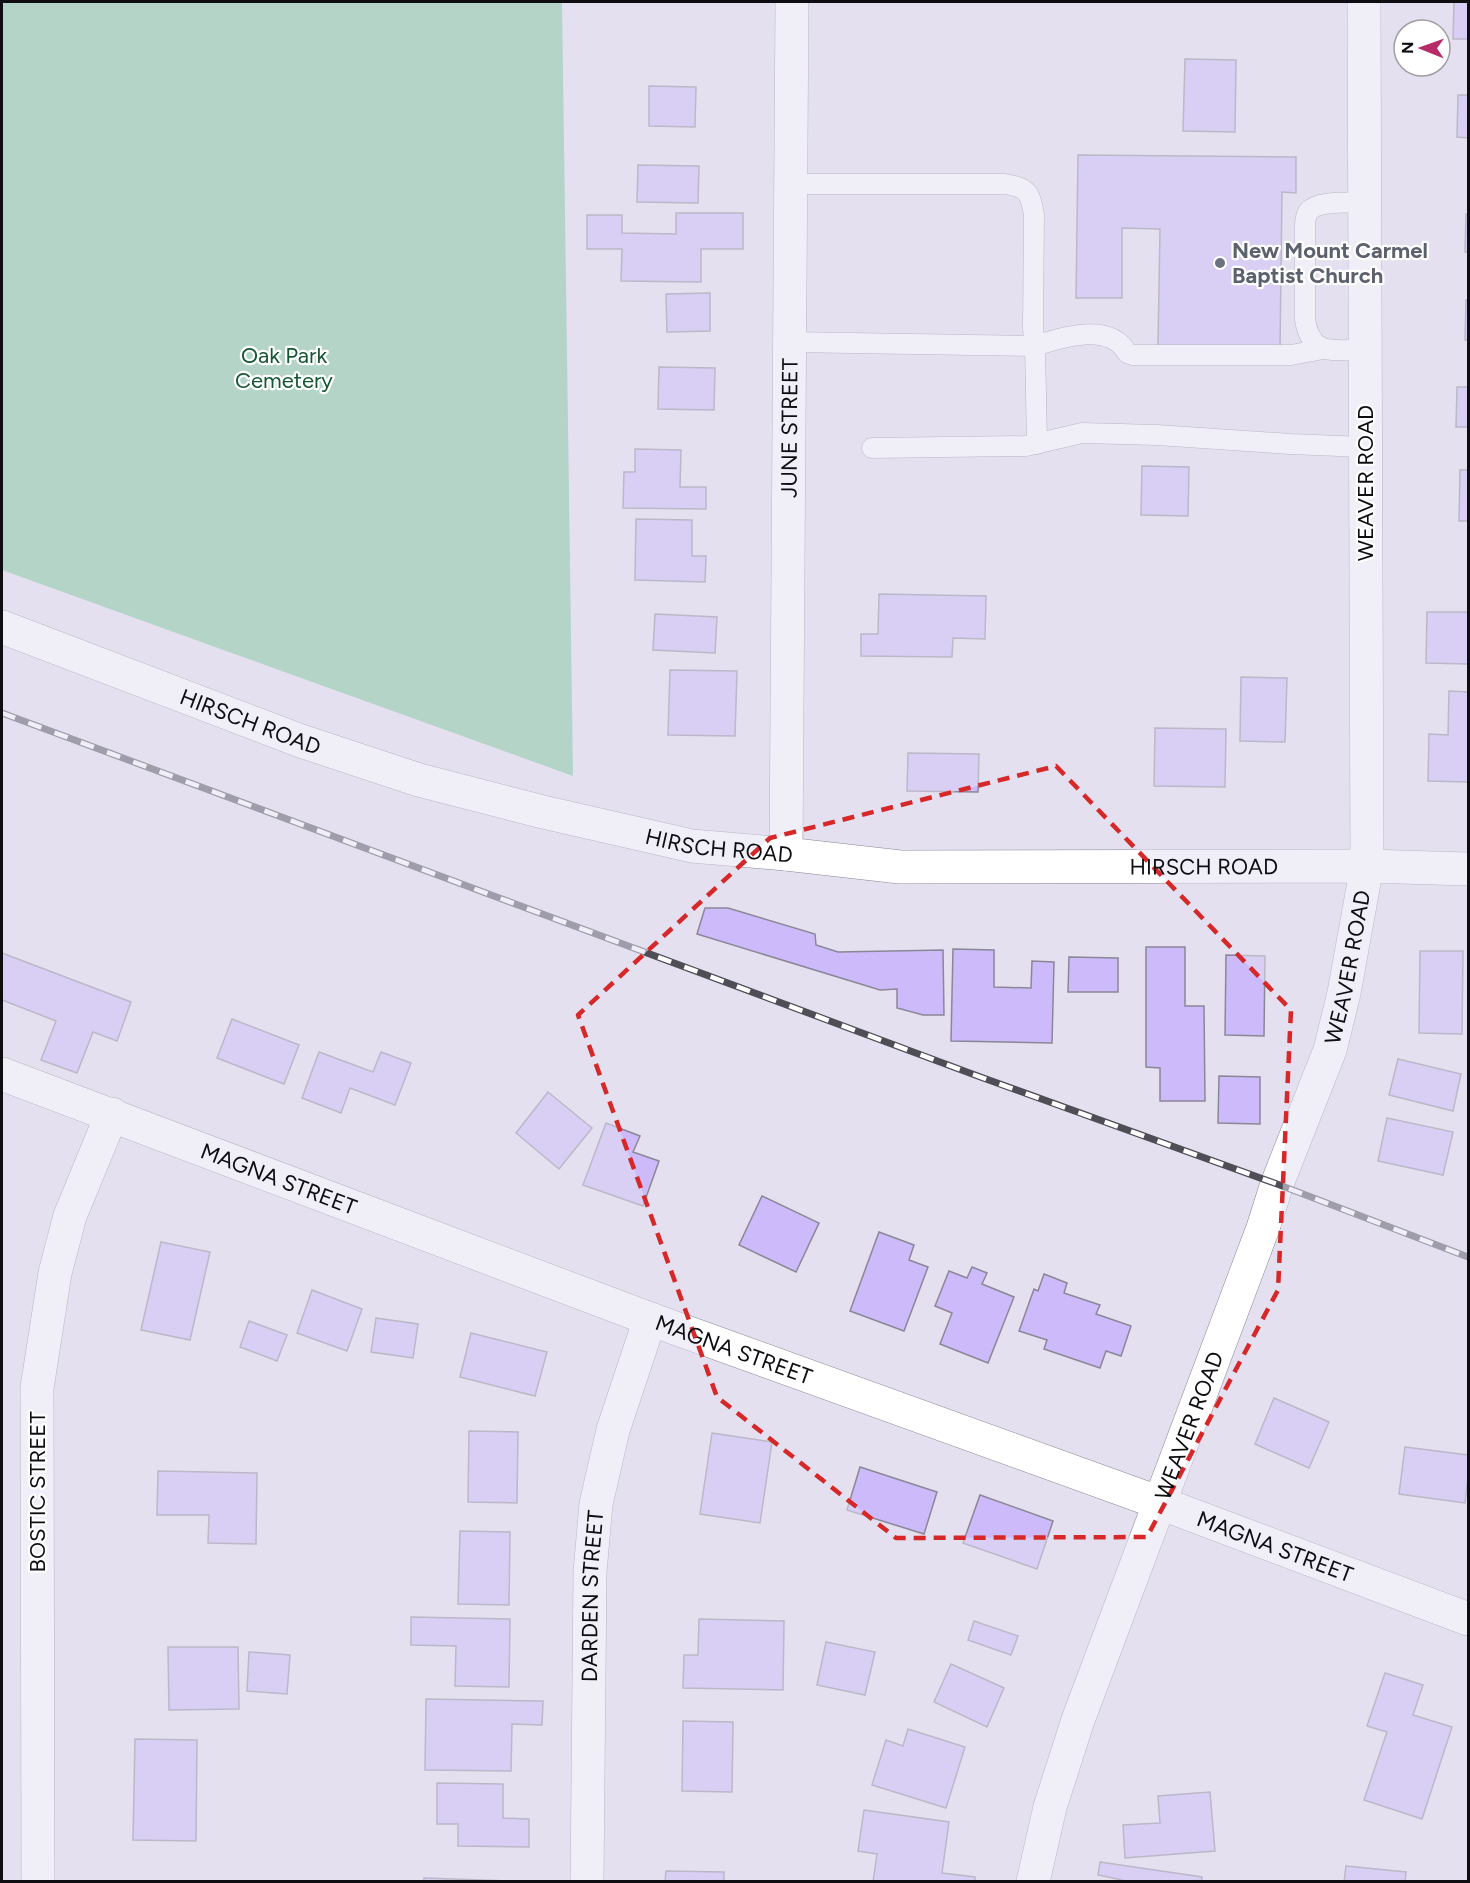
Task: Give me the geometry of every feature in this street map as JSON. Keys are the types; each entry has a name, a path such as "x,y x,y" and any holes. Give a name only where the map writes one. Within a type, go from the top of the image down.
{"street":[{"name":"JUNE STREET","path":"786,854 792,2"},
{"name":"WEAVER ROAD","path":"1033,1881 1050,1807 1078,1720 1263,1228 1277,1184 1330,1050 1344,993 1366,866 1364,2"},
{"name":"HIRSCH ROAD","path":"2,627 301,741 419,780 543,812 692,846 900,867 1366,866 1468,868"},
{"name":"MAGNA STREET","path":"2,1074 650,1319 1160,1503 1468,1619"},
{"name":"BOSTIC STREET","path":"38,1881 37,1388 55,1273 70,1216 112,1114"},
{"name":"DARDEN STREET","path":"587,1881 590,1572 596,1504 613,1430 650,1319"}],"lane":[{"path":"791,184 1005,184 1021,187 1031,196 1034,215 1033,328 1037,444"},
{"path":"1323,349 1314,344 1308,334 1305,320 1307,214 1314,206 1322,204 1365,202"},
{"path":"790,342 1035,346 1060,337 1102,335 1115,339 1127,353 1133,355 1290,355 1323,349 1365,351"},
{"path":"872,448 1026,446 1082,433 1365,447"}],"highlighted area":[{"path":"1056,766 1291,1010 1278,1290 1147,1537 896,1538 717,1397 578,1015 770,838"}],"green space":[{"name":"Oak Park Cemetery","path":"2,2 562,2 573,776 2,570"}],"building":[{"path":"1454,2 1468,2 1468,39 1453,39"},
{"path":"1185,59 1236,60 1235,132 1183,131"},
{"path":"649,86 696,87 695,127 649,126"},
{"path":"1458,95 1468,95 1468,138 1457,137"},
{"name":"New Mount Carmel Baptist Church","path":"1078,155 1296,157 1296,193 1282,192 1280,348 1158,346 1160,229 1122,228 1122,298 1076,298"},
{"path":"638,165 699,166 698,203 637,202"},
{"path":"676,213 743,213 743,249 701,249 701,282 621,281 622,249 587,249 587,215 622,215 622,233 676,234"},
{"path":"1466,214 1468,214 1468,252 1465,252"},
{"path":"710,293 710,331 667,332 666,294"},
{"path":"1466,300 1468,301 1468,340 1465,340"},
{"path":"659,367 715,368 714,410 658,409"},
{"path":"1457,387 1468,387 1468,427 1456,427"},
{"path":"635,449 681,450 680,487 706,487 706,509 623,508 624,472 635,472"},
{"path":"1142,466 1189,467 1188,516 1141,515"},
{"path":"1460,470 1468,470 1468,521 1459,521"},
{"path":"636,519 692,520 692,556 706,556 705,582 635,580"},
{"path":"879,594 986,596 985,639 953,638 952,657 861,656 861,634 878,634"},
{"path":"1427,612 1468,612 1468,664 1426,663"},
{"path":"655,614 717,617 715,653 653,650"},
{"path":"670,670 737,671 735,736 668,735"},
{"path":"1241,677 1287,678 1285,742 1240,741"},
{"path":"1449,691 1468,692 1468,782 1428,781 1429,734 1448,735"},
{"path":"1155,728 1226,729 1225,787 1154,786"},
{"path":"908,753 979,754 978,792 907,791"},
{"path":"705,908 728,908 815,934 816,945 838,952 943,950 944,1015 923,1015 897,1008 897,989 880,990 697,934"},
{"path":"1146,947 1185,947 1185,1006 1204,1006 1205,1101 1160,1101 1160,1068 1146,1067"},
{"path":"953,949 994,950 994,987 1031,988 1032,961 1054,962 1052,1043 951,1041"},
{"path":"1420,951 1463,951 1462,1034 1419,1033"},
{"path":"2,953 131,1002 117,1041 93,1032 77,1073 41,1060 56,1021 2,1000"},
{"path":"1226,955 1265,956 1264,1036 1225,1035"},
{"path":"1069,957 1118,958 1118,992 1068,992"},
{"path":"232,1019 299,1045 284,1084 217,1058"},
{"path":"319,1052 373,1072 381,1052 411,1063 395,1105 350,1088 341,1113 302,1098"},
{"path":"1398,1059 1461,1074 1453,1111 1389,1095"},
{"path":"1219,1076 1260,1077 1260,1124 1218,1123"},
{"path":"548,1092 592,1128 559,1169 516,1133"},
{"path":"1387,1118 1453,1132 1443,1175 1378,1161"},
{"path":"606,1123 640,1136 633,1152 659,1161 643,1206 583,1185"},
{"path":"762,1196 819,1223 796,1272 739,1245"},
{"path":"879,1232 914,1245 909,1260 928,1267 904,1331 850,1311"},
{"path":"161,1242 210,1252 190,1340 141,1330"},
{"path":"972,1267 987,1273 982,1284 1014,1297 988,1363 940,1344 952,1313 935,1306 949,1271 967,1278"},
{"path":"1044,1274 1067,1283 1064,1293 1100,1305 1096,1314 1131,1326 1121,1356 1106,1351 1100,1368 1044,1349 1047,1340 1019,1331 1034,1289 1038,1291"},
{"path":"312,1290 362,1309 347,1351 297,1333"},
{"path":"376,1318 418,1324 413,1358 371,1352"},
{"path":"249,1321 287,1335 277,1361 240,1347"},
{"path":"471,1333 547,1352 535,1396 460,1377"},
{"path":"1274,1398 1329,1422 1309,1468 1255,1444"},
{"path":"469,1431 518,1432 517,1503 468,1502"},
{"path":"712,1433 772,1442 760,1523 700,1514"},
{"path":"1405,1447 1468,1455 1465,1503 1399,1494"},
{"path":"860,1467 937,1492 924,1534 847,1510"},
{"path":"158,1471 257,1473 256,1544 208,1543 209,1515 157,1515"},
{"path":"980,1495 1053,1521 1037,1569 963,1543"},
{"path":"460,1531 510,1532 509,1605 458,1604"},
{"path":"411,1617 510,1619 509,1687 455,1686 456,1646 411,1645"},
{"path":"699,1619 784,1621 783,1690 683,1688 684,1655 698,1655"},
{"path":"974,1621 1018,1636 1011,1655 968,1640"},
{"path":"826,1642 875,1652 865,1695 817,1685"},
{"path":"168,1647 238,1647 239,1709 169,1710"},
{"path":"249,1652 290,1655 287,1694 247,1691"},
{"path":"951,1664 1004,1688 987,1727 934,1702"},
{"path":"1385,1673 1423,1685 1413,1715 1452,1727 1422,1819 1364,1800 1387,1732 1367,1726"},
{"path":"426,1699 543,1701 542,1725 512,1724 511,1771 425,1770"},
{"path":"683,1721 733,1722 732,1792 682,1791"},
{"path":"908,1729 965,1747 946,1808 872,1785 886,1740 903,1746"},
{"path":"135,1739 197,1740 196,1841 133,1840"},
{"path":"437,1783 503,1784 503,1818 529,1819 529,1847 458,1846 458,1824 437,1824"},
{"path":"1210,1792 1215,1851 1125,1858 1123,1825 1160,1823 1158,1796"},
{"path":"864,1810 949,1822 942,1873 975,1877 975,1882 873,1882 877,1854 858,1851"},
{"path":"1100,1862 1202,1877 1202,1882 1131,1882 1098,1875"},
{"path":"1346,1866 1406,1872 1405,1882 1344,1882"},
{"path":"666,1871 724,1872 724,1882 665,1882"},
{"path":"424,1878 510,1881 424,1882"}],"railway":[{"path":"2,713 975,1075 1277,1184 1468,1257"}],"place":[{"name":"New Mount Carmel Baptist Church","path":"1220,263"}]}
